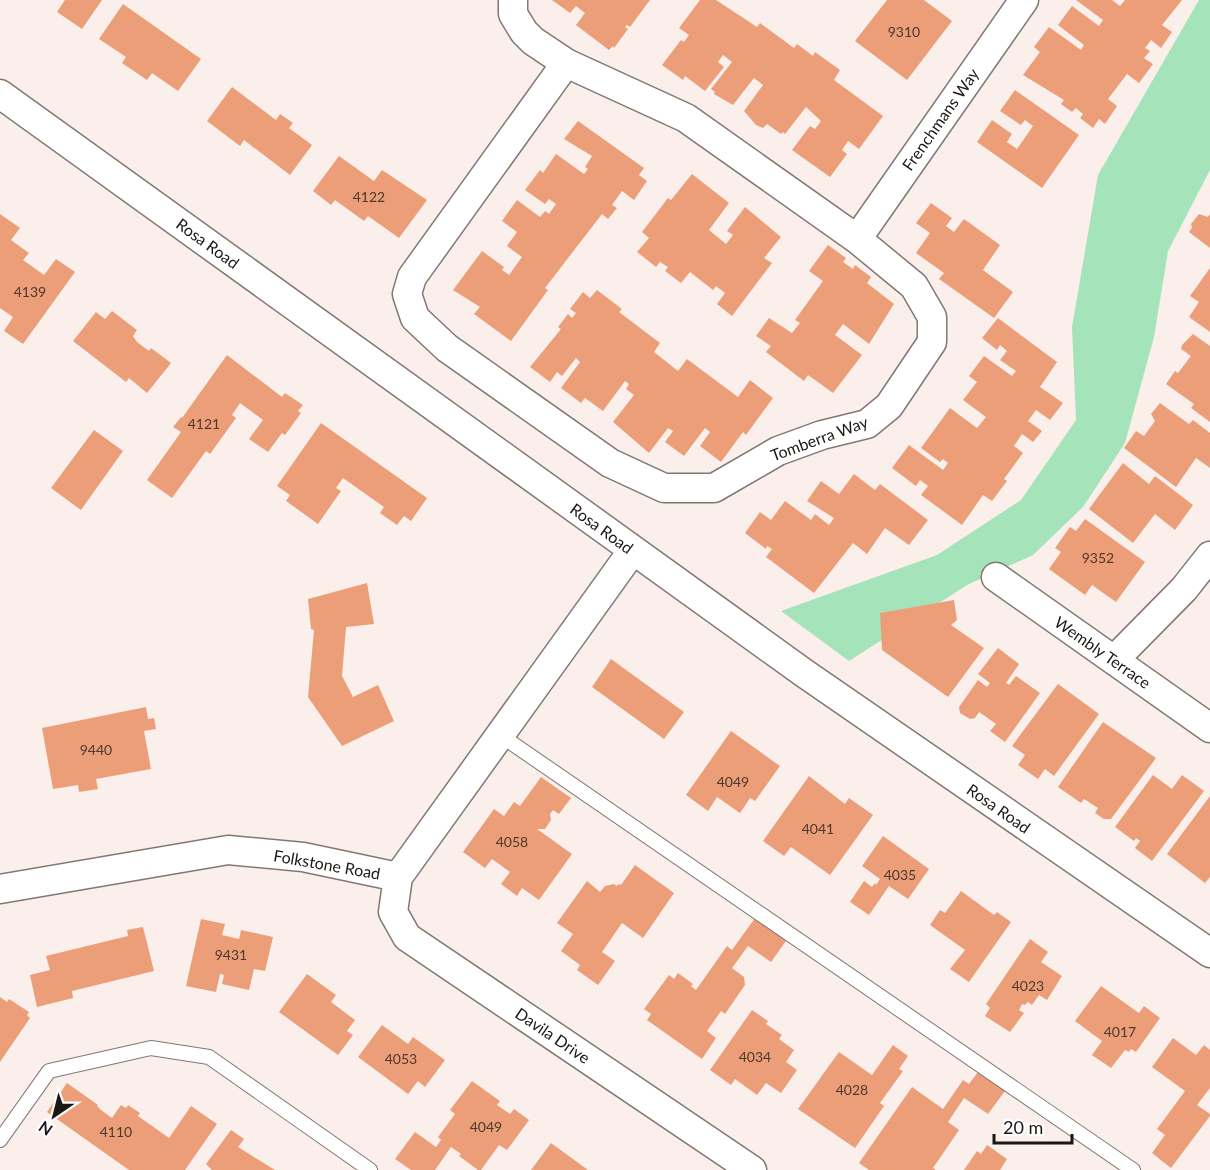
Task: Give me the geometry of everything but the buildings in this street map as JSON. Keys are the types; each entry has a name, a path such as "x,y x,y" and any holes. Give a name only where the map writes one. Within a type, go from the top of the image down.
{"street":[{"name":"Tomberra Way","path":"513,0 513,14 524,32 533,41 566,63 686,118 857,239 914,286 932,317 932,342 890,406 867,424 822,435 778,451 714,488 664,488 610,463 447,348 415,318 407,294 412,277 566,63"},
{"name":"Frenchmans Way","path":"857,239 1024,0"},
{"name":"Rosa Road","path":"0,94 814,679 1210,953"},
{"name":"Folkstone Road","path":"0,888 228,850 303,857 398,877 633,550"},
{"path":"1114,660 1184,589 1210,556"},
{"name":"Wembly Terrace","path":"996,577 1210,728"},
{"name":"Davila Drive","path":"398,877 393,912 408,937 752,1170"}],"lane":[{"path":"500,735 1133,1170"},
{"path":"0,1140 49,1071 151,1048 209,1058 370,1170"}],"green space":[{"path":"1199,0 1210,0 1210,170 1168,251 1154,337 1125,443 1083,507 1033,555 967,585 849,661 781,611 937,555 1021,500 1076,420 1072,327 1098,175"}]}
